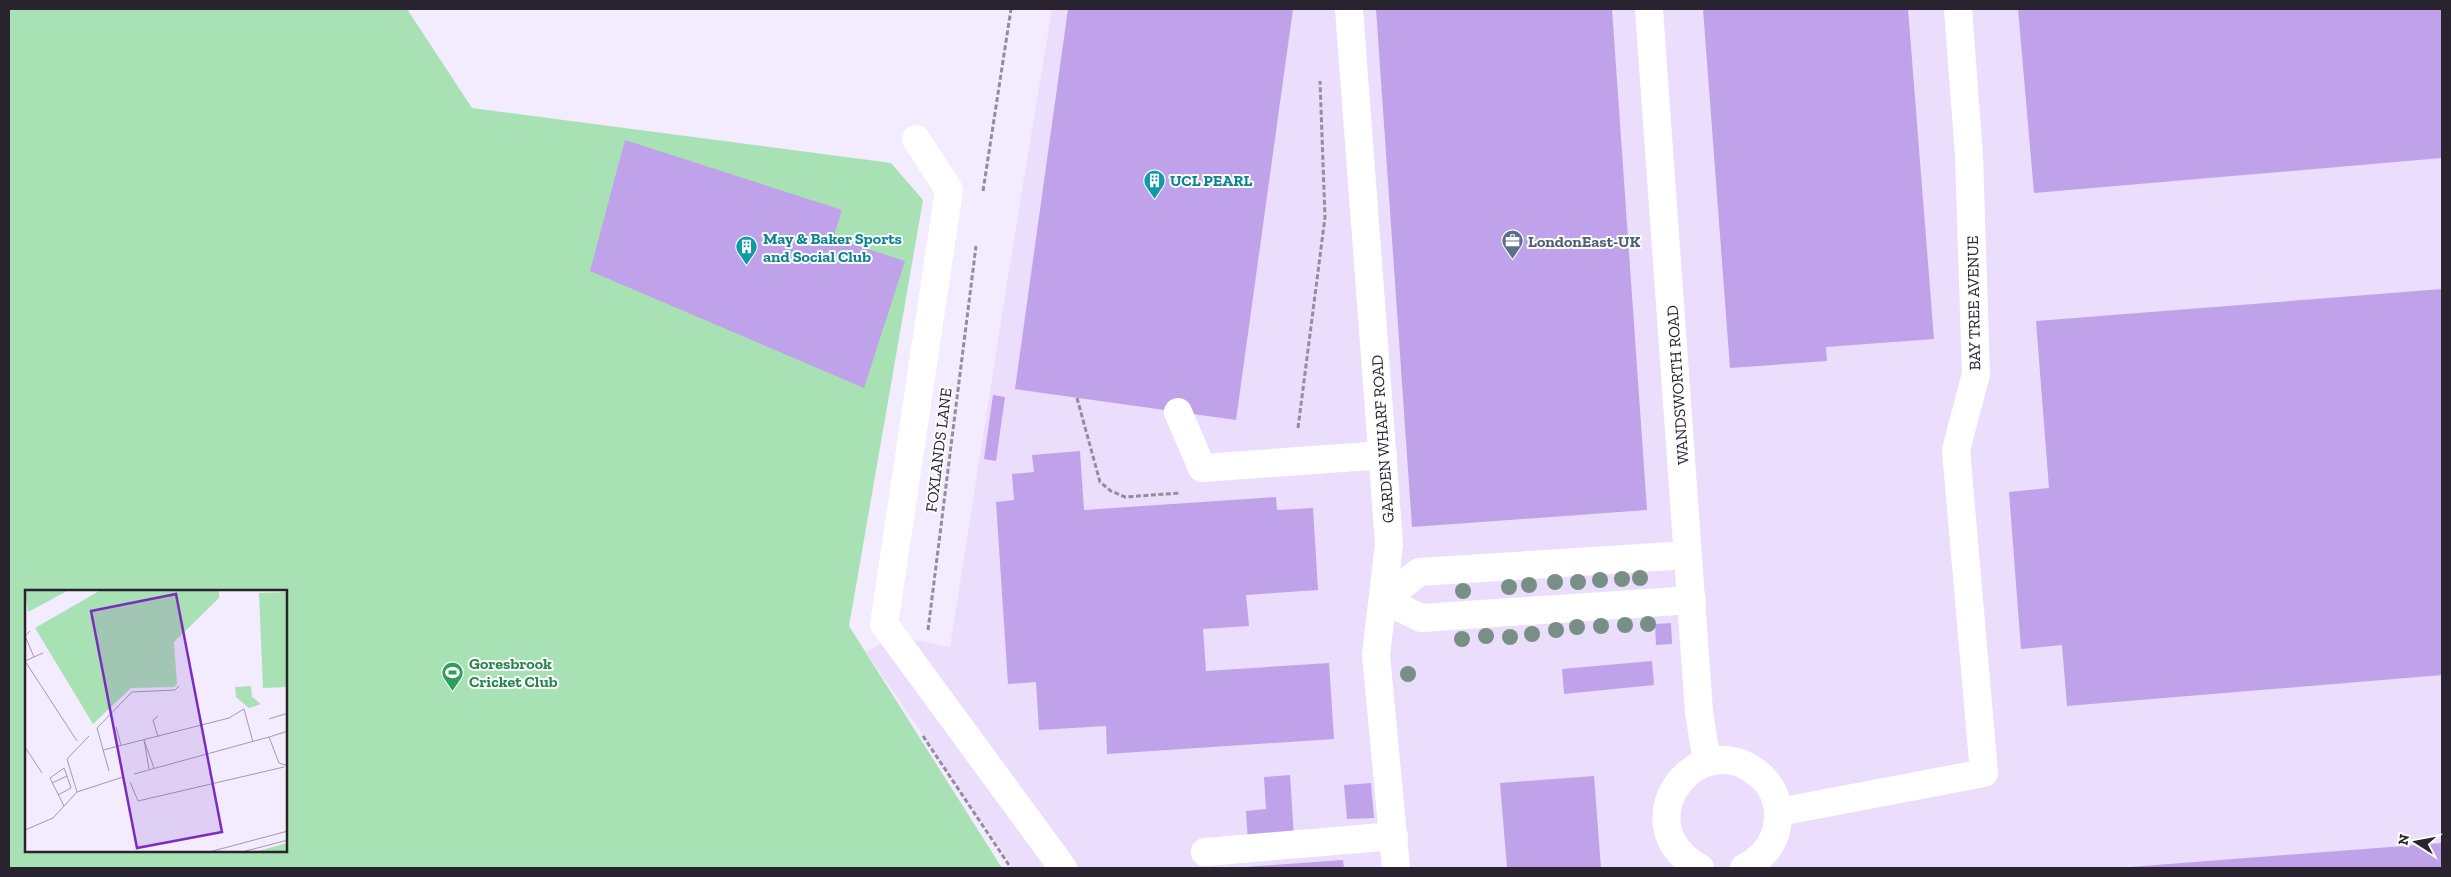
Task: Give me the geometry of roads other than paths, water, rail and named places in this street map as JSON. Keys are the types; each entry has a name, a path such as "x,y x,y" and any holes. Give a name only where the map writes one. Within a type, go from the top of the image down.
{"street":[{"name":"GARDEN WHARF ROAD","path":"1349,9 1389,544 1384,600 1376,654 1396,868"},
{"name":"WANDSWORTH ROAD","path":"1649,9 1699,712 1707,762"},
{"name":"BAY TREE AVENUE","path":"1779,812 1984,774 1956,450 1976,374 1969,156 1958,9"},
{"path":"916,140 948,190 884,624 1063,868"},
{"path":"1178,412 1202,468 1383,455"},
{"path":"1688,555 1419,572 1384,600 1421,618 1692,600"},
{"path":"1700,868 1688,861 1675,848 1668,832 1666,814 1670,797 1678,781 1691,769 1707,762 1724,760 1740,762 1755,770 1767,781 1775,796 1779,812 1777,831 1769,848 1756,862 1744,868"},
{"path":"1205,852 1394,836"}],"place":[{"name":"UCL PEARL","path":"1154,199"},
{"name":"LondonEast-UK","path":"1512,260"},
{"name":"May & Baker Sports and Social Club","path":"747,266"},
{"name":"Goresbrook Cricket Club","path":"453,691"}]}
